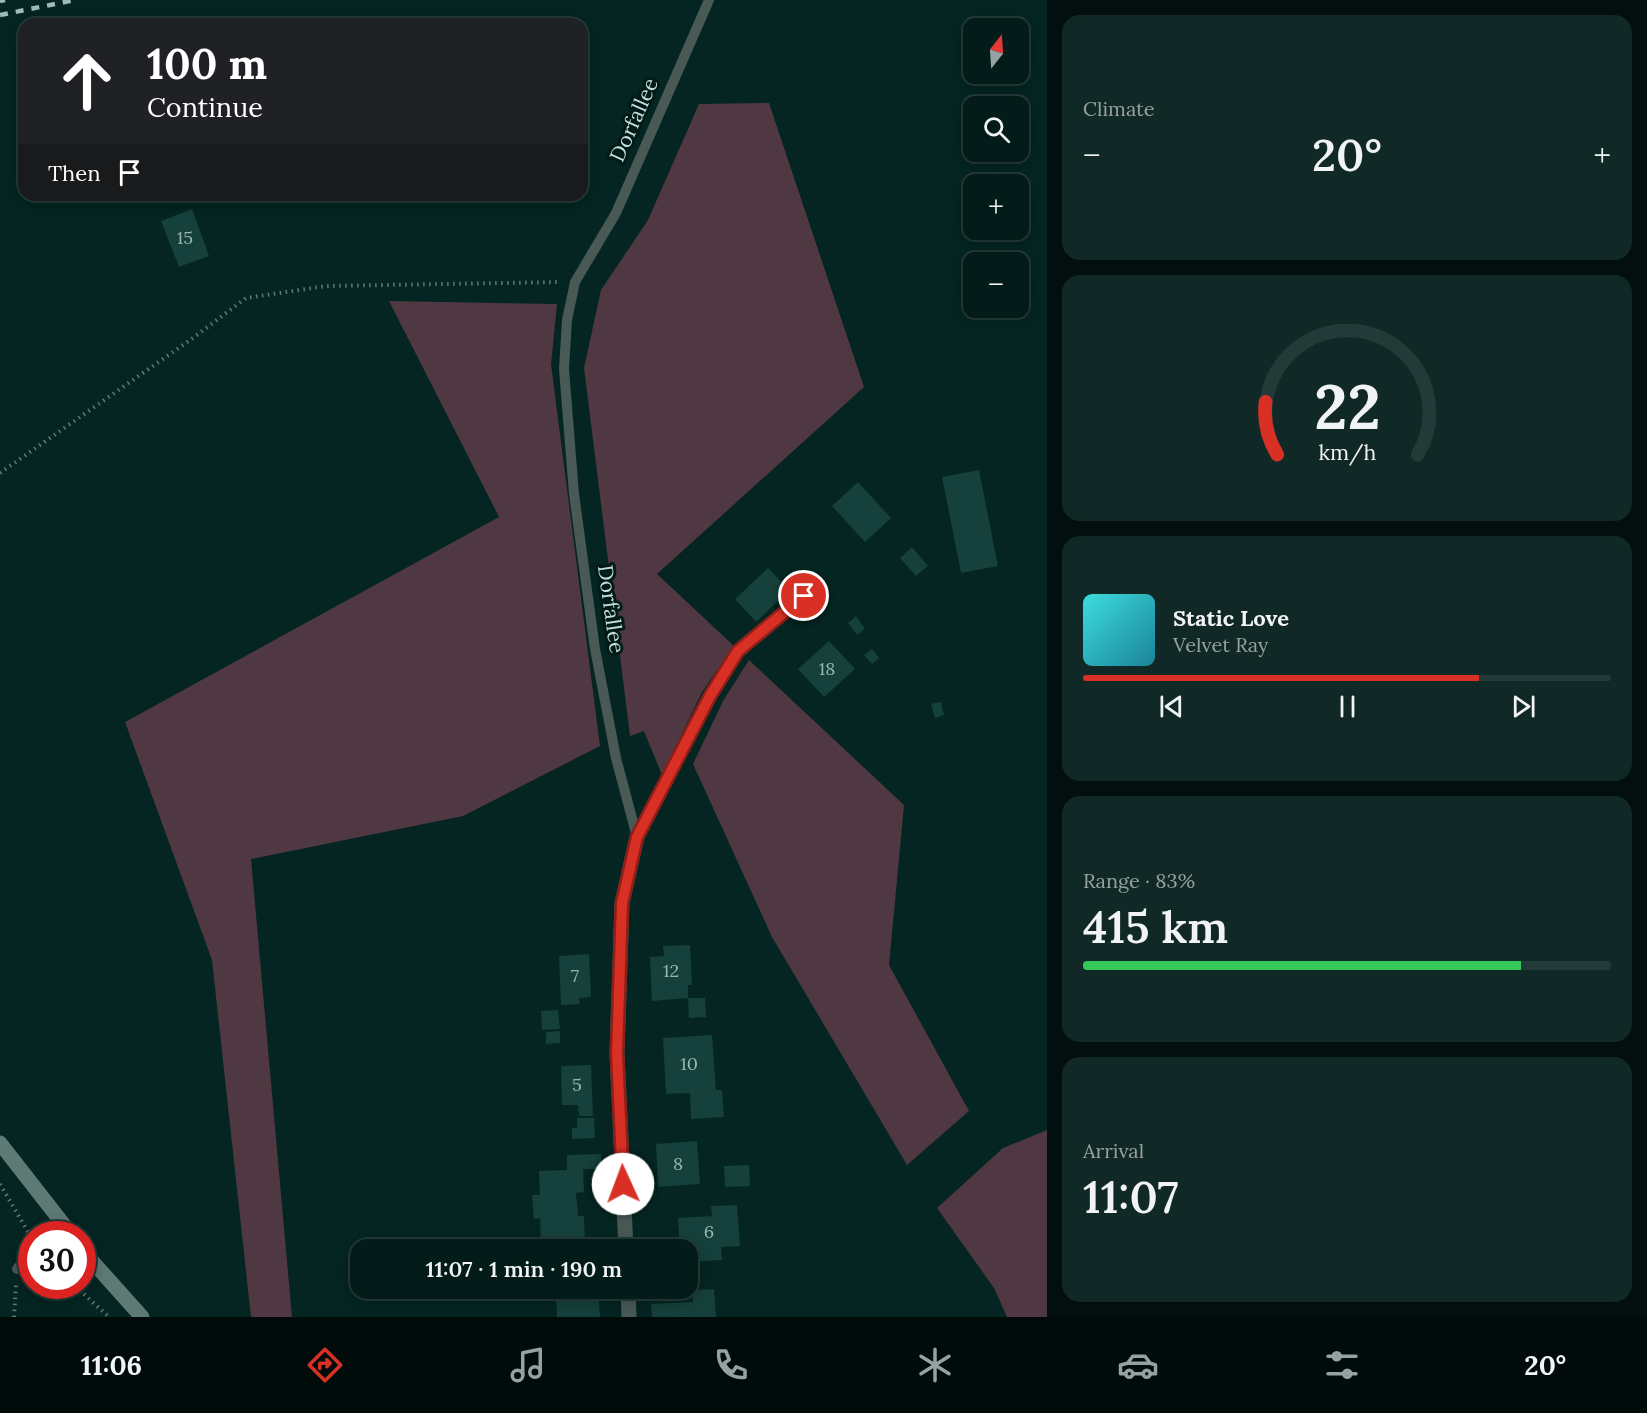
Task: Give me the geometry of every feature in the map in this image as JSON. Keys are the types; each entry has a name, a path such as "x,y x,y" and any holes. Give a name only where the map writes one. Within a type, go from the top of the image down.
{"main road":[{"path":"0,1143 60,1221"},
{"path":"96,1266 142,1317"}],"street":[{"name":"Dorfallee","path":"625,1239 617,1053 622,903 637,837"},
{"path":"628,1299 629,1317"}],"lane":[{"name":"Dorfallee","path":"637,837 616,758 595,649 574,494 564,369 567,320 575,282 616,213 709,0"},
{"path":"637,837 710,696 738,651 804,596"}],"path":[{"path":"0,473 193,338 246,298 326,286 575,282"},
{"path":"0,1184 22,1221"},
{"path":"14,1317 17,1269"},
{"path":"89,1299 109,1317"}],"shaded area":[{"path":"769,103 864,387 657,574 734,646 702,692 662,775 644,731 630,736 584,368 601,290 648,220 699,104"},
{"path":"389,301 557,304 551,364 600,746 463,816 251,859 292,1317 251,1317 212,960 125,722 499,517"},
{"path":"749,660 904,805 889,965 969,1111 907,1165 772,937 693,764 723,701"},
{"path":"1047,1130 1047,1317 1007,1317 994,1288 937,1208 1003,1148"}],"building":[{"path":"192,209 209,256 179,267 161,221"},
{"path":"979,470 998,566 961,573 942,477"},
{"path":"858,482 891,518 865,542 832,506"},
{"path":"912,547 928,566 916,576 900,558"},
{"path":"768,568 789,590 756,622 735,599"},
{"path":"856,616 865,629 857,635 848,623"},
{"path":"829,641 855,669 824,697 798,669"},
{"path":"872,649 879,658 872,664 864,655"},
{"path":"941,702 944,715 935,718 931,704"},
{"path":"690,945 692,985 688,985 688,998 652,1001 650,957 664,956 663,946"},
{"path":"589,954 591,997 579,998 580,1004 561,1005 559,956"},
{"path":"688,998 705,998 706,1017 689,1018"},
{"path":"558,1010 560,1029 542,1030 541,1011"},
{"path":"560,1031 560,1043 546,1044 546,1032"},
{"path":"712,1035 716,1090 722,1090 724,1117 691,1119 690,1093 666,1094 663,1038"},
{"path":"591,1065 593,1116 579,1116 578,1105 562,1105 561,1066"},
{"path":"577,1118 594,1118 595,1138 572,1139 572,1128 577,1128"},
{"path":"697,1141 700,1184 658,1187 656,1144"},
{"path":"601,1154 601,1169 583,1169 584,1192 576,1193 578,1216 584,1216 585,1239 541,1239 540,1218 534,1219 532,1195 540,1195 539,1171 567,1170 567,1155"},
{"path":"749,1165 750,1186 725,1187 724,1166"},
{"path":"737,1205 740,1246 721,1247 722,1260 698,1261 698,1239 679,1239 678,1218 712,1216 711,1206"},
{"path":"714,1289 716,1317 652,1317 651,1304 693,1302 693,1299 698,1299 698,1290"},
{"path":"556,1299 599,1299 600,1317 557,1317"}],"railway":[{"path":"0,1 5,0"},
{"path":"0,15 75,0"}],"route":[{"path":"623,1184 617,1053 622,903 637,837 710,696 738,651 804,596"}]}
